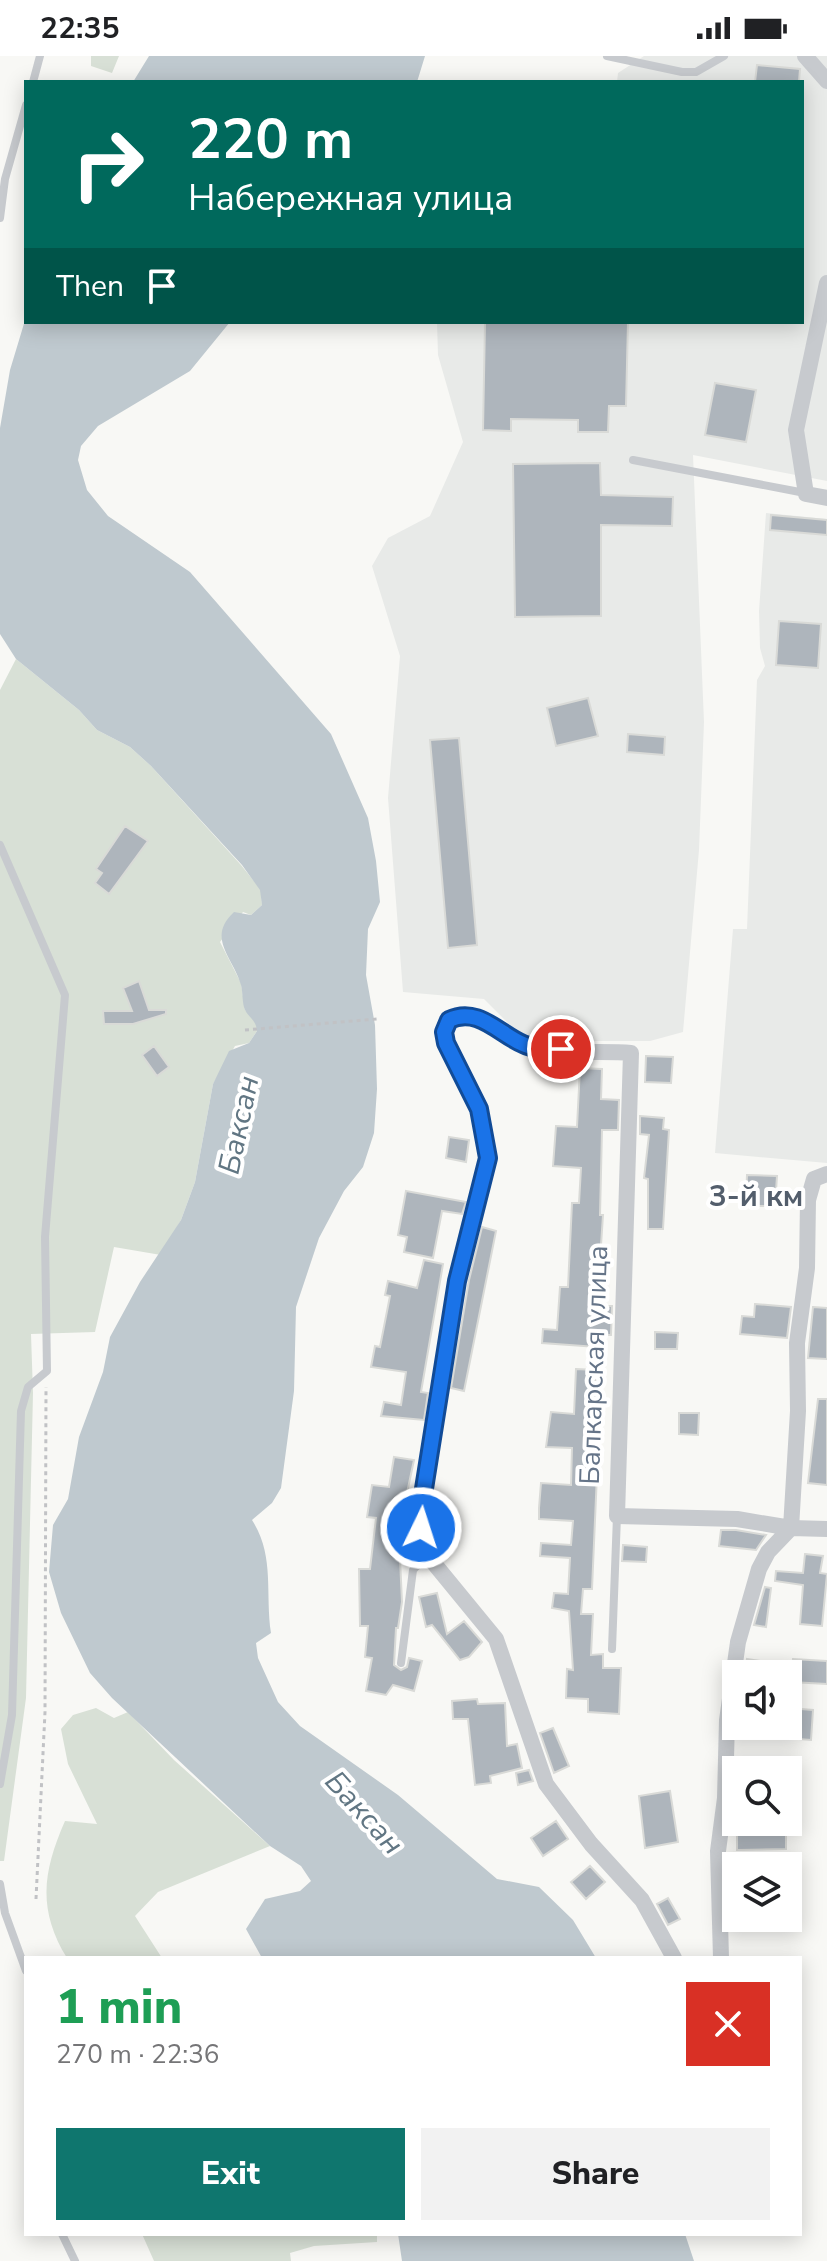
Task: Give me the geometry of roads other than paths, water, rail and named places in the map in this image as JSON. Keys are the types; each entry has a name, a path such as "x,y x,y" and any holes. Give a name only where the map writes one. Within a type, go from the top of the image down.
{"street":[{"path":"805,56 827,81"},
{"path":"827,283 796,430 806,494 827,498"},
{"name":"Балкарская улица","path":"427,1555 421,1528 423,1495 457,1281 488,1158 484,1124 446,1043 449,1020 466,1016 491,1024 536,1048 631,1053 617,1516 737,1519 791,1528 827,1529"},
{"path":"721,1956 718,1851 725,1798 727,1720 738,1642 759,1569 768,1552 791,1528 798,1411 797,1343 807,1268 808,1200 814,1179 827,1174"},
{"path":"427,1555 496,1639 546,1784 591,1844 642,1900 673,1956"}],"lane":[{"path":"34,80 40,56"},
{"path":"607,56 682,72 696,72 724,56"},
{"path":"0,218 5,179 24,112"},
{"path":"633,460 806,494"},
{"path":"0,845 65,995 45,1237 47,1371 28,1387 21,1411 12,1715 0,1784"},
{"path":"612,1649 617,1516"},
{"path":"401,1663 413,1570 427,1555"},
{"path":"0,1884 5,1913 24,1965"},
{"path":"63,2236 75,2261"}],"water":[{"path":"149,56 425,56 418,80 134,80"},
{"name":"Баксан","path":"24,324 228,324 190,371 98,426 81,446 78,460 87,490 108,516 190,572 331,734 368,818 376,861 380,902 368,929 366,975 375,1025 377,1089 374,1133 363,1167 344,1191 319,1238 296,1307 294,1391 281,1488 272,1503 252,1520 267,1561 271,1633 256,1643 258,1658 278,1702 300,1726 398,1795 497,1879 539,1887 573,1920 595,1956 261,1956 246,1929 265,1899 300,1891 311,1881 301,1866 270,1846 112,1698 90,1673 61,1613 49,1572 53,1525 68,1499 79,1437 103,1372 110,1337 140,1282 181,1220 195,1182 213,1084 229,1051 249,1043 257,1031 245,1010 241,985 224,948 222,930 234,912 251,915 262,905 260,890 242,865 151,766 130,747 97,730 79,710 16,659 0,634 0,428 10,370"},
{"path":"398,2236 686,2236 694,2261 402,2261"}],"district":[{"name":"3-й км","path":"756,1196"}]}
